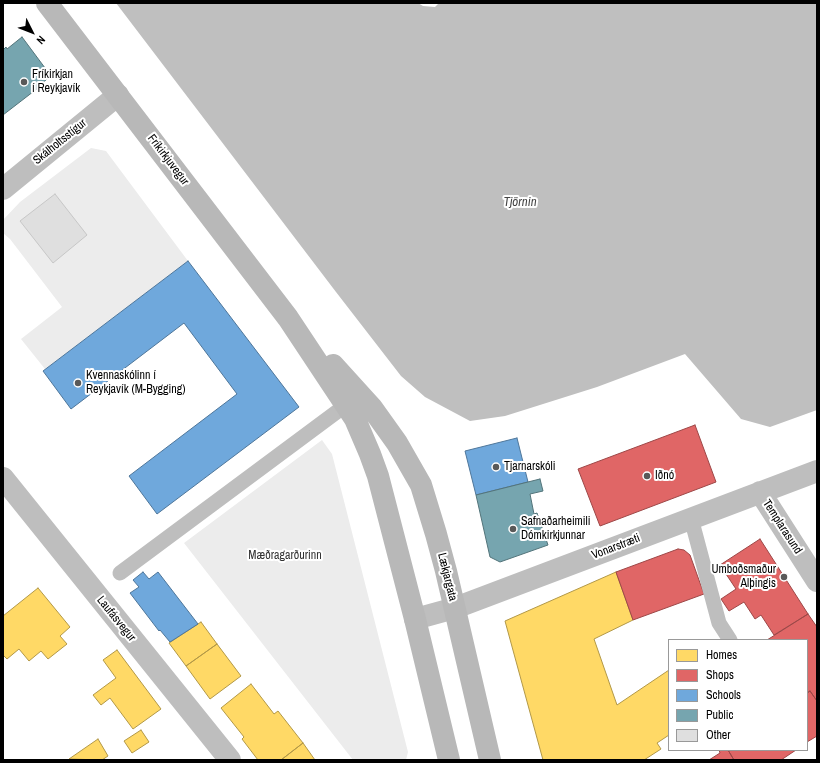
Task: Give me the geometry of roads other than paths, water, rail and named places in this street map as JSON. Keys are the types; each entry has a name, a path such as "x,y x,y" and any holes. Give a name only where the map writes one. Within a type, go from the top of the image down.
{"main road":[{"name":"Fríkirkjuvegur","path":"48,3 357,410"},
{"name":"Lækjargata","path":"357,410 397,443 421,486 436,534 455,608 490,760"},
{"path":"357,410 378,476 415,619 449,760"}],"street":[{"name":"Skálholtsstígur","path":"3,188 118,95"},
{"name":"Vonarstræti","path":"415,619 455,608 817,471"},
{"name":"Laufásvegur","path":"3,478 230,760"},
{"name":"Templarasund","path":"760,492 817,581"}],"lane":[{"path":"120,573 357,410"},
{"path":"691,518 718,623 729,639"}],"water":[{"name":"Tjörnin","path":"116,3 418,3 423,6 435,7 439,3 817,3 817,410 770,427 741,419 685,354 597,387 505,416 470,421 425,397 401,376"}],"place":[{"name":"Fríkirkjan í Reykjavík","path":"24,82"},
{"name":"Kvennaskólinn í Reykjavík (M-Bygging)","path":"78,383"},
{"name":"Tjarnarskóli","path":"496,467"},
{"name":"Iðnó","path":"647,476"},
{"name":"Safnaðarheimili Dómkirkjunnar","path":"513,529"},
{"name":"Umboðsmaður Alþingis","path":"784,577"}],"park label":[{"name":"Mæðragarðurinn","path":"285,556"}]}
